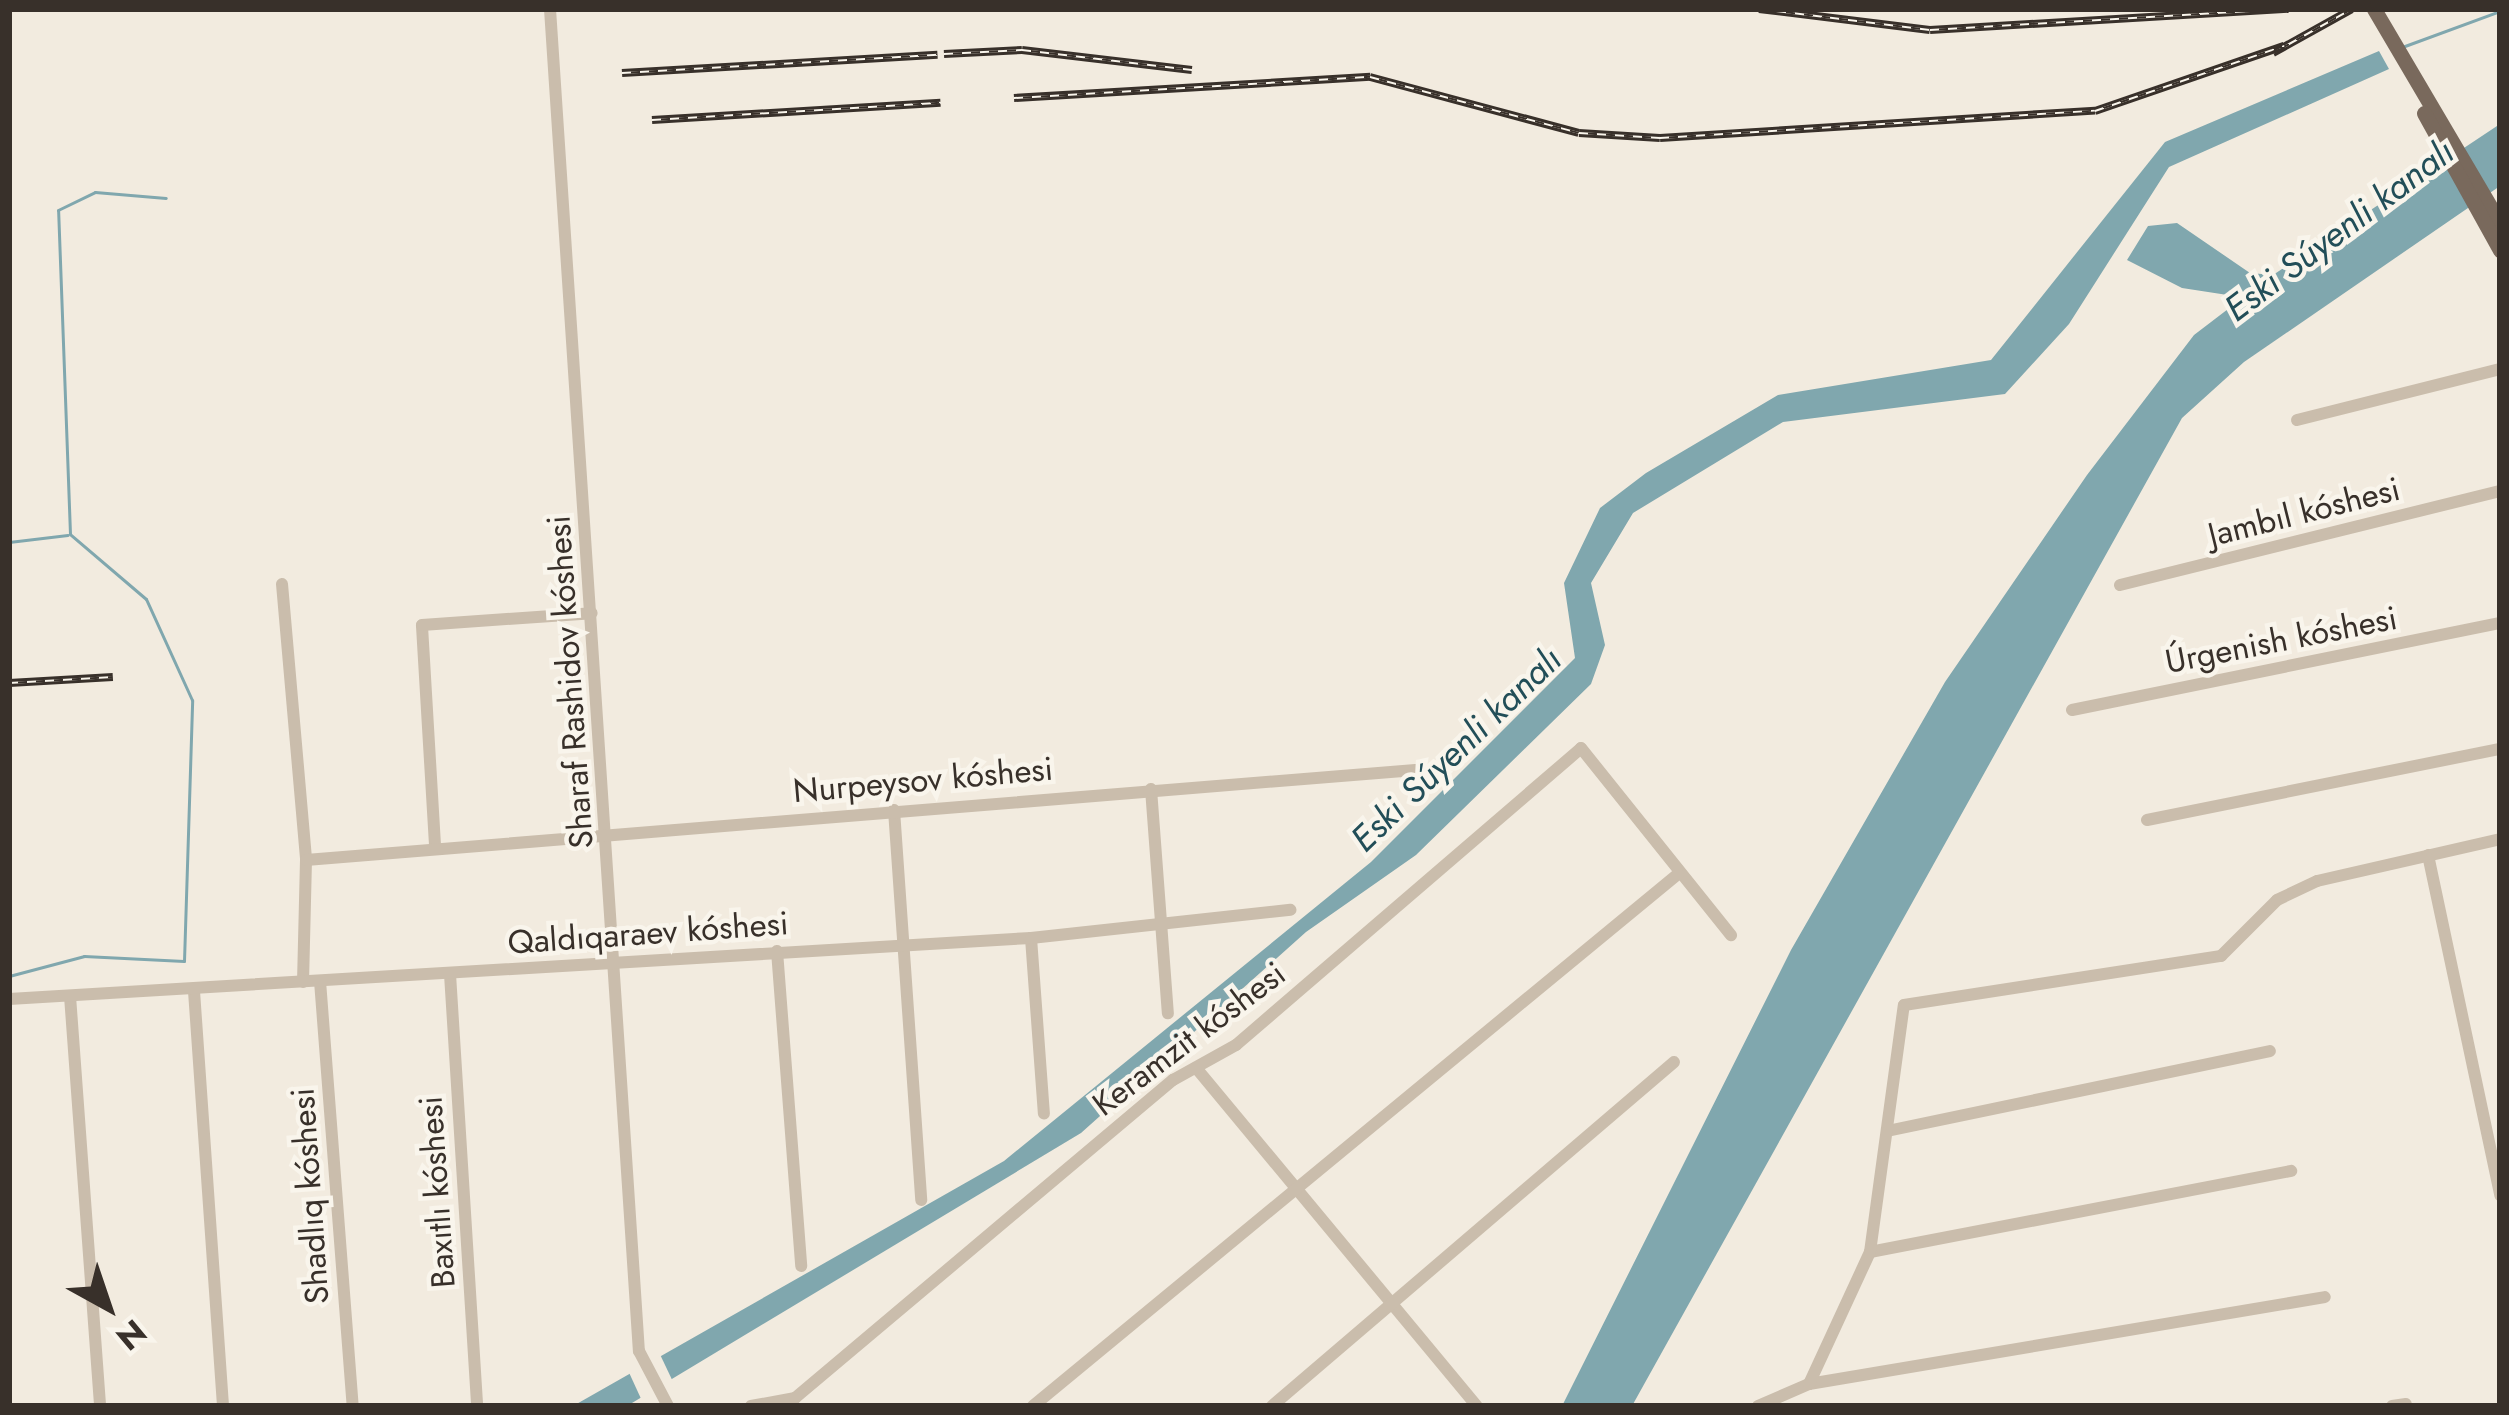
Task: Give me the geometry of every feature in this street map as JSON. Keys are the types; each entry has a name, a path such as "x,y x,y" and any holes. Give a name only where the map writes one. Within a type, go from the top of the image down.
{"main road":[{"path":"2374,9 2422,104 2500,223"},
{"path":"2422,104 2431,139 2500,250"}],"street":[{"name":"Sharaf Rashidov kóshesi","path":"550,9 617,961 639,1351 666,1403"},
{"path":"2297,420 2500,369"},
{"name":"Jambıl kóshesi","path":"2120,585 2500,490"},
{"path":"282,584 306,860 303,982"},
{"path":"435,845 422,625 592,613"},
{"name":"Úrgenish kóshesi","path":"2072,710 2500,623"},
{"name":"Keramzit kóshesi","path":"751,1406 795,1398 1581,748 1731,935"},
{"path":"2147,820 2500,748"},
{"name":"Nurpeysov kóshesi","path":"306,860 435,845 1415,770"},
{"path":"1150,789 1168,1013"},
{"path":"894,810 921,1200"},
{"path":"1808,1384 1870,1252 1892,1130 1904,1005 2221,956 2277,900 2500,839"},
{"path":"2428,855 2500,1195"},
{"path":"1033,1406 1678,874"},
{"name":"Qaldıqaraev kóshesi","path":"9,999 1031,938 1291,910"},
{"path":"1031,938 1044,1114"},
{"path":"777,951 801,1266"},
{"name":"Baxıtlı kóshesi","path":"450,974 477,1406"},
{"name":"Shadlıq kóshesi","path":"320,981 352,1406"},
{"path":"194,991 223,1406"},
{"path":"70,996 100,1406"},
{"path":"1892,1130 2270,1051"},
{"path":"1272,1406 1674,1062"},
{"path":"1197,1069 1477,1406"},
{"path":"1870,1252 2291,1171"},
{"path":"1758,1406 1808,1384 2325,1297"}],"water":[{"path":"2379,51 2389,69 2169,167 2069,324 2005,394 1783,422 1633,513 1591,583 1605,645 1591,684 1416,855 1306,932 1081,1133 627,1406 573,1406 1004,1161 1371,862 1575,658 1564,583 1600,508 1646,473 1778,395 1991,360 2165,142"},
{"path":"2500,124 2500,186 2244,362 2182,418 1632,1406 1562,1406 1791,950 1945,682 2087,475 2194,335 2232,306 2234,296 2182,288 2127,260 2148,226 2177,223 2250,273 2273,275"}],"pier":[{"path":"656,1346 675,1386 643,1403 626,1366"}],"waterway":[{"name":"Eski Súyenli kanalı","path":"2402,47 2500,11"},
{"path":"9,976 84,956 184,961 192,700 146,599 70,534 58,210 95,192 166,198"},
{"path":"9,542 68,535"}],"railway":[{"path":"1759,9 1930,30 2288,9"},
{"path":"2273,53 2352,9"},
{"path":"1014,98 1370,77 1579,133 1660,138 2095,111 2284,46"},
{"path":"944,54 1022,50 1192,70"},
{"path":"622,73 937,55"},
{"path":"652,120 941,103"},
{"path":"9,683 113,677"}]}
